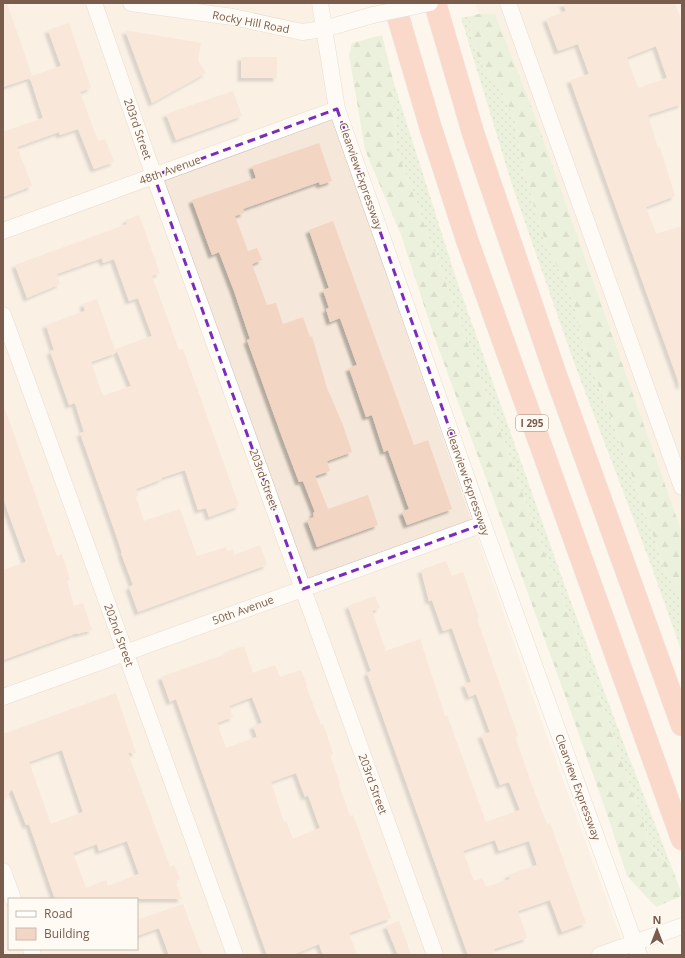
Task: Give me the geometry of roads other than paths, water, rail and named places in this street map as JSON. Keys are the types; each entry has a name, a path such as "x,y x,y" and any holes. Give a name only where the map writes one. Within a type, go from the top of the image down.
{"highway":[{"name":"I 295","path":"394,3 431,129 467,240 682,839"},
{"path":"435,3 476,143 555,373 682,725"}],"street":[{"name":"203rd Street","path":"94,3 154,176 435,955"},
{"name":"Rocky Hill Road","path":"131,3 233,17 302,32 324,29"},
{"name":"Clearview Expressway","path":"320,3 337,109 483,524 637,948"},
{"path":"324,29 373,15 430,3"},
{"path":"508,3 676,454 682,488"},
{"name":"48th Avenue","path":"3,231 337,109"},
{"name":"202nd Street","path":"3,314 234,955"},
{"name":"50th Avenue","path":"3,697 483,524"},
{"path":"3,871 13,898"},
{"path":"600,955 637,948 653,936 682,926"}]}
